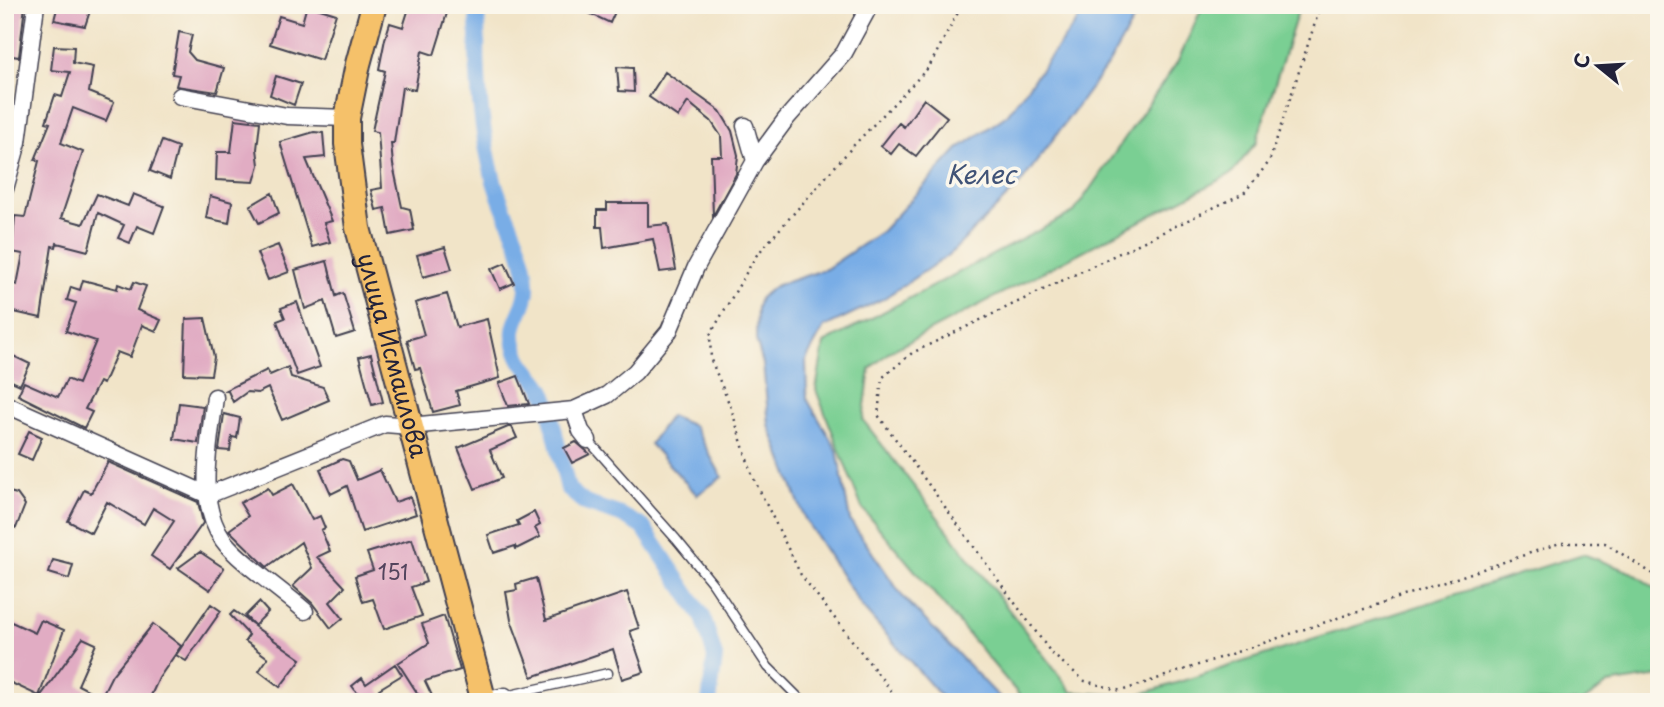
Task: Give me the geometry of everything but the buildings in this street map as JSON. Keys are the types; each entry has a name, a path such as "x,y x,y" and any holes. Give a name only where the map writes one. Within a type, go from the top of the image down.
{"main road":[{"name":"улица Исмаилова","path":"374,5 347,118 347,144 358,228 410,426 491,700"}],"street":[{"path":"5,189 36,5"},
{"path":"5,404 208,495 385,424 410,426 574,410 607,395 635,372 661,344 681,306 696,267 755,160 844,53 870,5"},
{"path":"180,96 287,116 347,118"},
{"path":"745,126 755,160"},
{"path":"215,397 206,475 211,513 224,541 305,611"},
{"path":"574,410 580,431 587,440"}],"lane":[{"path":"587,440 713,584 768,667 803,702"},
{"path":"491,700 608,673"}],"path":[{"path":"900,702 801,575 752,475 731,408 711,360 710,335 756,256 853,145 929,66 962,5"},
{"path":"1321,5 1269,162 1244,193 912,353 882,378 878,415 1052,654 1085,681 1121,691 1560,543 1605,543 1659,578"}],"green space":[{"path":"1203,5 1300,5 1256,143 1231,174 889,352 870,369 863,420 1072,692 1135,696 1583,554 1633,573 1659,591 1659,676 1608,684 1582,702 1025,702 862,508 816,390 824,343 1074,212 1178,61"}],"water":[{"name":"Келес","path":"1089,5 1142,5 1109,63 1020,184 950,254 883,299 824,327 806,360 807,399 837,450 850,520 903,597 1004,702 946,702 862,607 805,519 769,425 763,364 756,340 757,307 760,298 775,286 826,269 882,231 958,149 1007,115"},
{"path":"670,416 694,426 722,477 697,495 650,444"}],"waterway":[{"path":"478,5 478,72 485,138 494,181 520,248 526,275 526,298 515,327 515,344 519,356 543,390 549,405"},
{"path":"551,416 568,489 585,503 621,515 643,527 703,617 715,657 709,702"}]}
